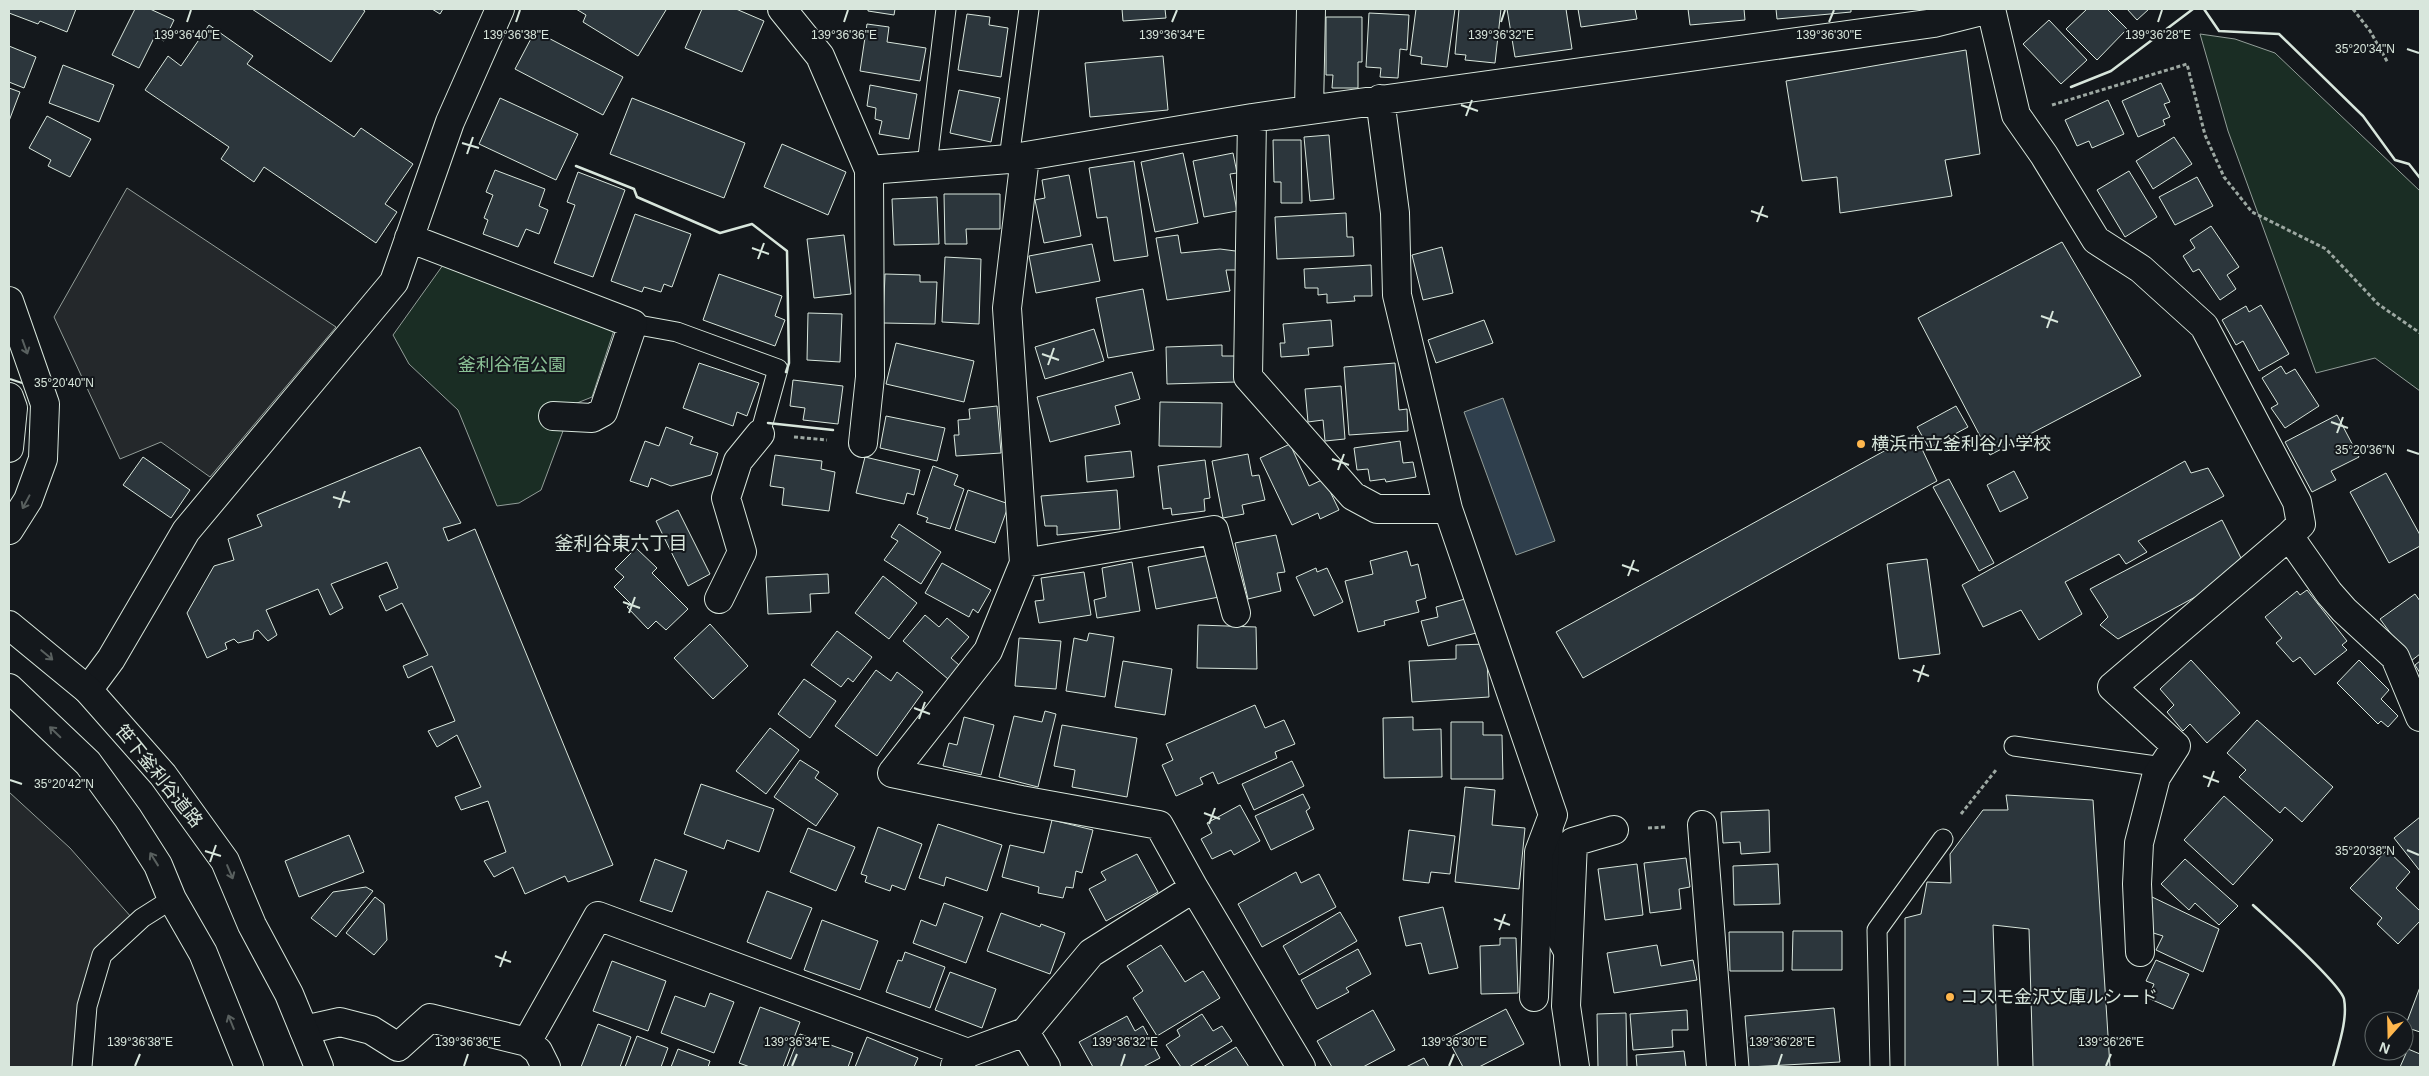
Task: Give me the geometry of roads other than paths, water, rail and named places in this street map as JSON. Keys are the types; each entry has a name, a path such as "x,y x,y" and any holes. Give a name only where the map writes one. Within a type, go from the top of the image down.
{"street":[{"path":"88,690 111,659 186,530 394,282 450,122 500,9"},
{"path":"1309,110 1311,9"},
{"path":"869,170 1017,158 1252,118 1380,99 1934,23 1991,9 2016,115 2044,155 2096,240 2141,269 2204,326 2297,502 2301,524 2112,687 2176,746 2156,777 2139,843 2137,884 2140,952"},
{"path":"787,12 820,56 869,170 870,377 863,443"},
{"path":"1380,99 1395,213 1397,295 1448,509 1553,815 1539,852 1534,997"},
{"path":"1252,118 1248,378 1353,496 1377,510 1448,509"},
{"path":"1017,158 1007,308 1024,563 988,651 892,772 1021,800 1160,825 1194,888 1301,1067"},
{"path":"409,238 633,324 603,412 592,418 553,416"},
{"path":"9,301 46,404 43,459 28,500 9,530"},
{"path":"9,397 13,408 9,448"},
{"path":"719,599 742,552 726,498 738,461 760,434"},
{"path":"1024,563 1214,530 1236,613"},
{"path":"2289,536 2329,593 2395,657 2420,717"},
{"name":"笹下釜利谷道路","path":"9,625 88,690 163,775 225,861 252,926 289,994 319,1067"},
{"path":"9,688 88,763 128,818 158,866 172,899 203,953 249,1067"},
{"path":"1702,825 1721,1067"},
{"path":"1575,1067 1566,1006 1572,842 1614,830"},
{"path":"527,1042 598,916 961,1060 1025,1032 1092,953 1194,888"},
{"path":"304,1030 340,1022 371,1030 398,1047 430,1018 527,1042 538,1051 546,1067"},
{"path":"1025,1032 1046,1067"}],"lane":[{"path":"927,165 946,9"},
{"path":"1017,158 1028,9"},
{"path":"633,324 677,332 778,370 760,434"},
{"path":"2014,746 2163,767"},
{"path":"1553,815 1552,931 1568,961"},
{"path":"1880,1067 1877,930 1943,839"},
{"path":"82,1067 87,1006 102,954 142,918 172,899"}],"water":[{"path":"1503,398 1555,541 1516,555 1464,412"}],"place":[{"name":"横浜市立釜利谷小学校","path":"1861,444"},
{"name":"コスモ金沢文庫ルシード","path":"1950,997"}],"district":[{"name":"釜利谷東六丁目","path":"621,543"}],"park label":[{"name":"釜利谷宿公園","path":"512,365"}]}
